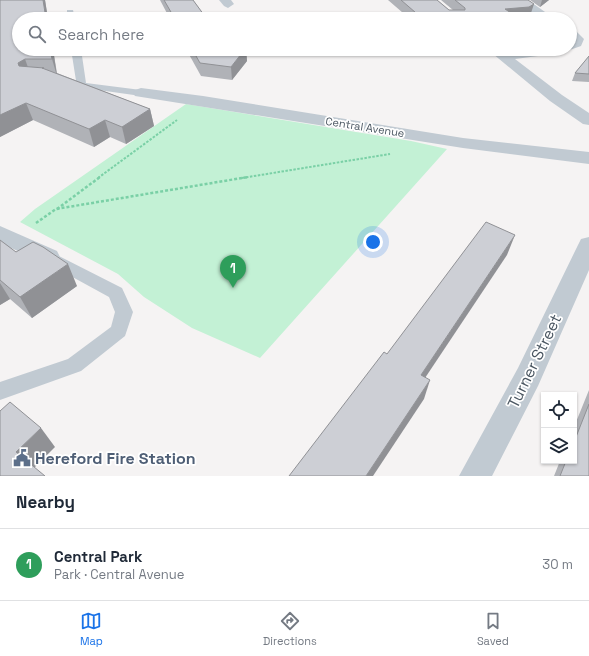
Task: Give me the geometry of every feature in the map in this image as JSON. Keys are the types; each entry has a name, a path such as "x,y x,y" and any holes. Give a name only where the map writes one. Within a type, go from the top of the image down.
{"street":[{"path":"520,0 538,12"},
{"path":"504,56 566,106 589,120"},
{"name":"Central Avenue","path":"141,93 203,101 463,143 589,158"},
{"path":"6,236 48,257"},
{"name":"Turner Street","path":"475,476 528,377 589,245"}],"lane":[{"path":"77,56 81,85 141,93"},
{"path":"67,80 81,80"},
{"path":"0,391 74,365 118,331 124,312 116,293 48,257"}],"path":[{"path":"6,236 56,209 203,101"},
{"path":"56,209 392,154"}],"green space":[{"path":"186,104 411,141 447,149 260,358 192,328 144,297 118,274 20,222 35,209"}],"building":[{"path":"0,0 43,0 45,12 12,12 12,56 51,56 52,59 25,59 18,63 19,66 44,68 42,68 150,109 122,127 105,120 89,129 26,103 0,115"},
{"path":"164,0 193,0 202,12 171,12"},
{"path":"401,0 437,0 449,10 465,10 465,8 455,0 528,0 534,4 529,7 505,9 510,12 415,12"},
{"path":"196,56 240,56 231,67 200,63"},
{"path":"589,56 589,74 575,73"},
{"path":"486,222 515,235 421,375 430,380 366,476 289,476 384,352 387,354"},
{"path":"0,240 16,252 33,242 68,264 20,297 0,280"},
{"name":"Hereford Fire Station","path":"10,402 41,428 16,452 45,476 0,476 0,411"},
{"path":"589,404 589,476 560,476 565,464 577,464 577,434"}],"place":[{"name":"Central Park","path":"233,288"},
{"name":"Hereford Fire Station","path":"22,458"}]}
